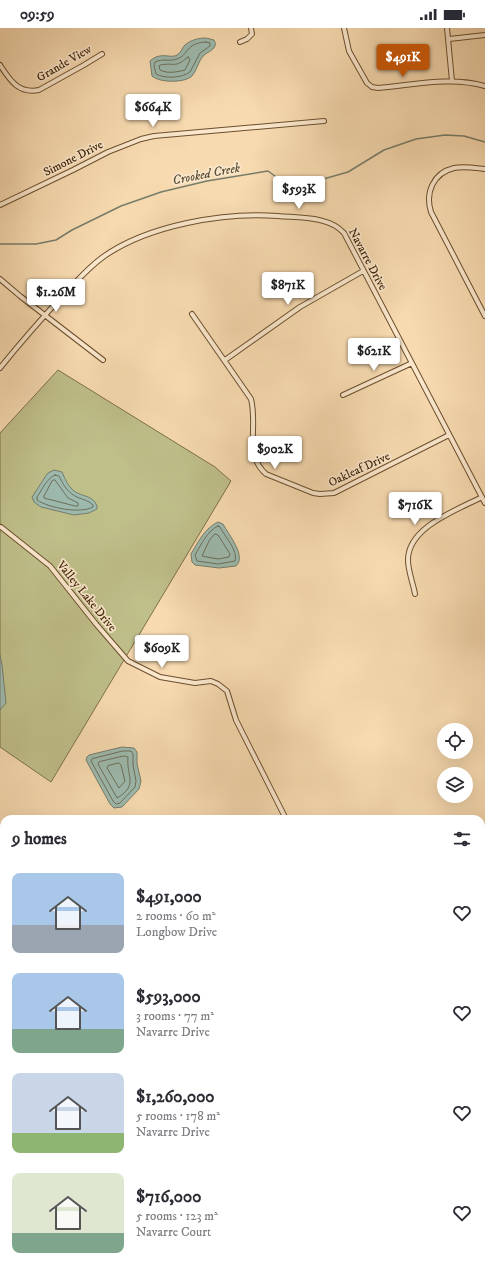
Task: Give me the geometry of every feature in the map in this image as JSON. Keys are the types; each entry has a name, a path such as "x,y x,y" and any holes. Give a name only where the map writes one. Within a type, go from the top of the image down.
{"street":[{"path":"240,42 252,34 251,28"},
{"path":"344,28 352,56 367,83 372,86 378,88 452,81 471,82 485,86"},
{"path":"447,28 452,81"},
{"path":"449,39 485,35"},
{"name":"Grande View","path":"0,65 11,81 17,86 26,91 33,91 39,90 102,54"},
{"name":"Simone Drive","path":"0,205 108,152 141,139 154,136 324,121"},
{"path":"485,169 465,167 454,168 441,174 435,179 429,191 429,205 431,212 485,316"},
{"name":"Navarre Drive","path":"0,368 45,314 85,272 103,257 122,245 166,228 208,219 243,215 264,215 328,222 339,228 344,233 485,503"},
{"path":"225,360 300,307 363,271"},
{"path":"0,279 104,360"},
{"name":"Oakleaf Drive","path":"192,314 251,399 254,410 253,450 256,464 266,474 313,493 327,494 342,490 449,435"},
{"path":"343,395 412,364"},
{"path":"415,594 408,560 411,547 418,535 429,525 482,497"},
{"name":"Valley Lake Drive","path":"1,527 50,566 96,624 128,661 160,677 195,683 211,681 227,691 236,720 284,815"}],"green space":[{"path":"58,370 215,467 231,481 51,782 0,747 0,433"}],"water":[{"path":"206,38 214,40 215,46 203,56 192,76 184,80 166,81 152,76 150,61 154,58 158,56 177,55 185,45 190,42 197,39"},
{"path":"54,470 62,472 68,485 74,491 93,500 97,506 97,509 89,513 74,515 41,507 34,502 32,497 48,473"},
{"path":"218,522 223,524 236,545 239,562 236,566 219,568 195,565 192,562 191,554 199,540 209,528"},
{"path":"0,655 6,703 0,710"},
{"path":"122,747 134,748 137,752 137,764 141,781 139,789 122,807 114,808 110,804 86,760 89,755"}],"waterway":[{"name":"Crooked Creek","path":"0,244 36,244 56,240 72,230 121,206 161,192 207,181 268,171 279,179 299,186 348,172 384,150 416,139 445,135 464,136 485,142"}]}
